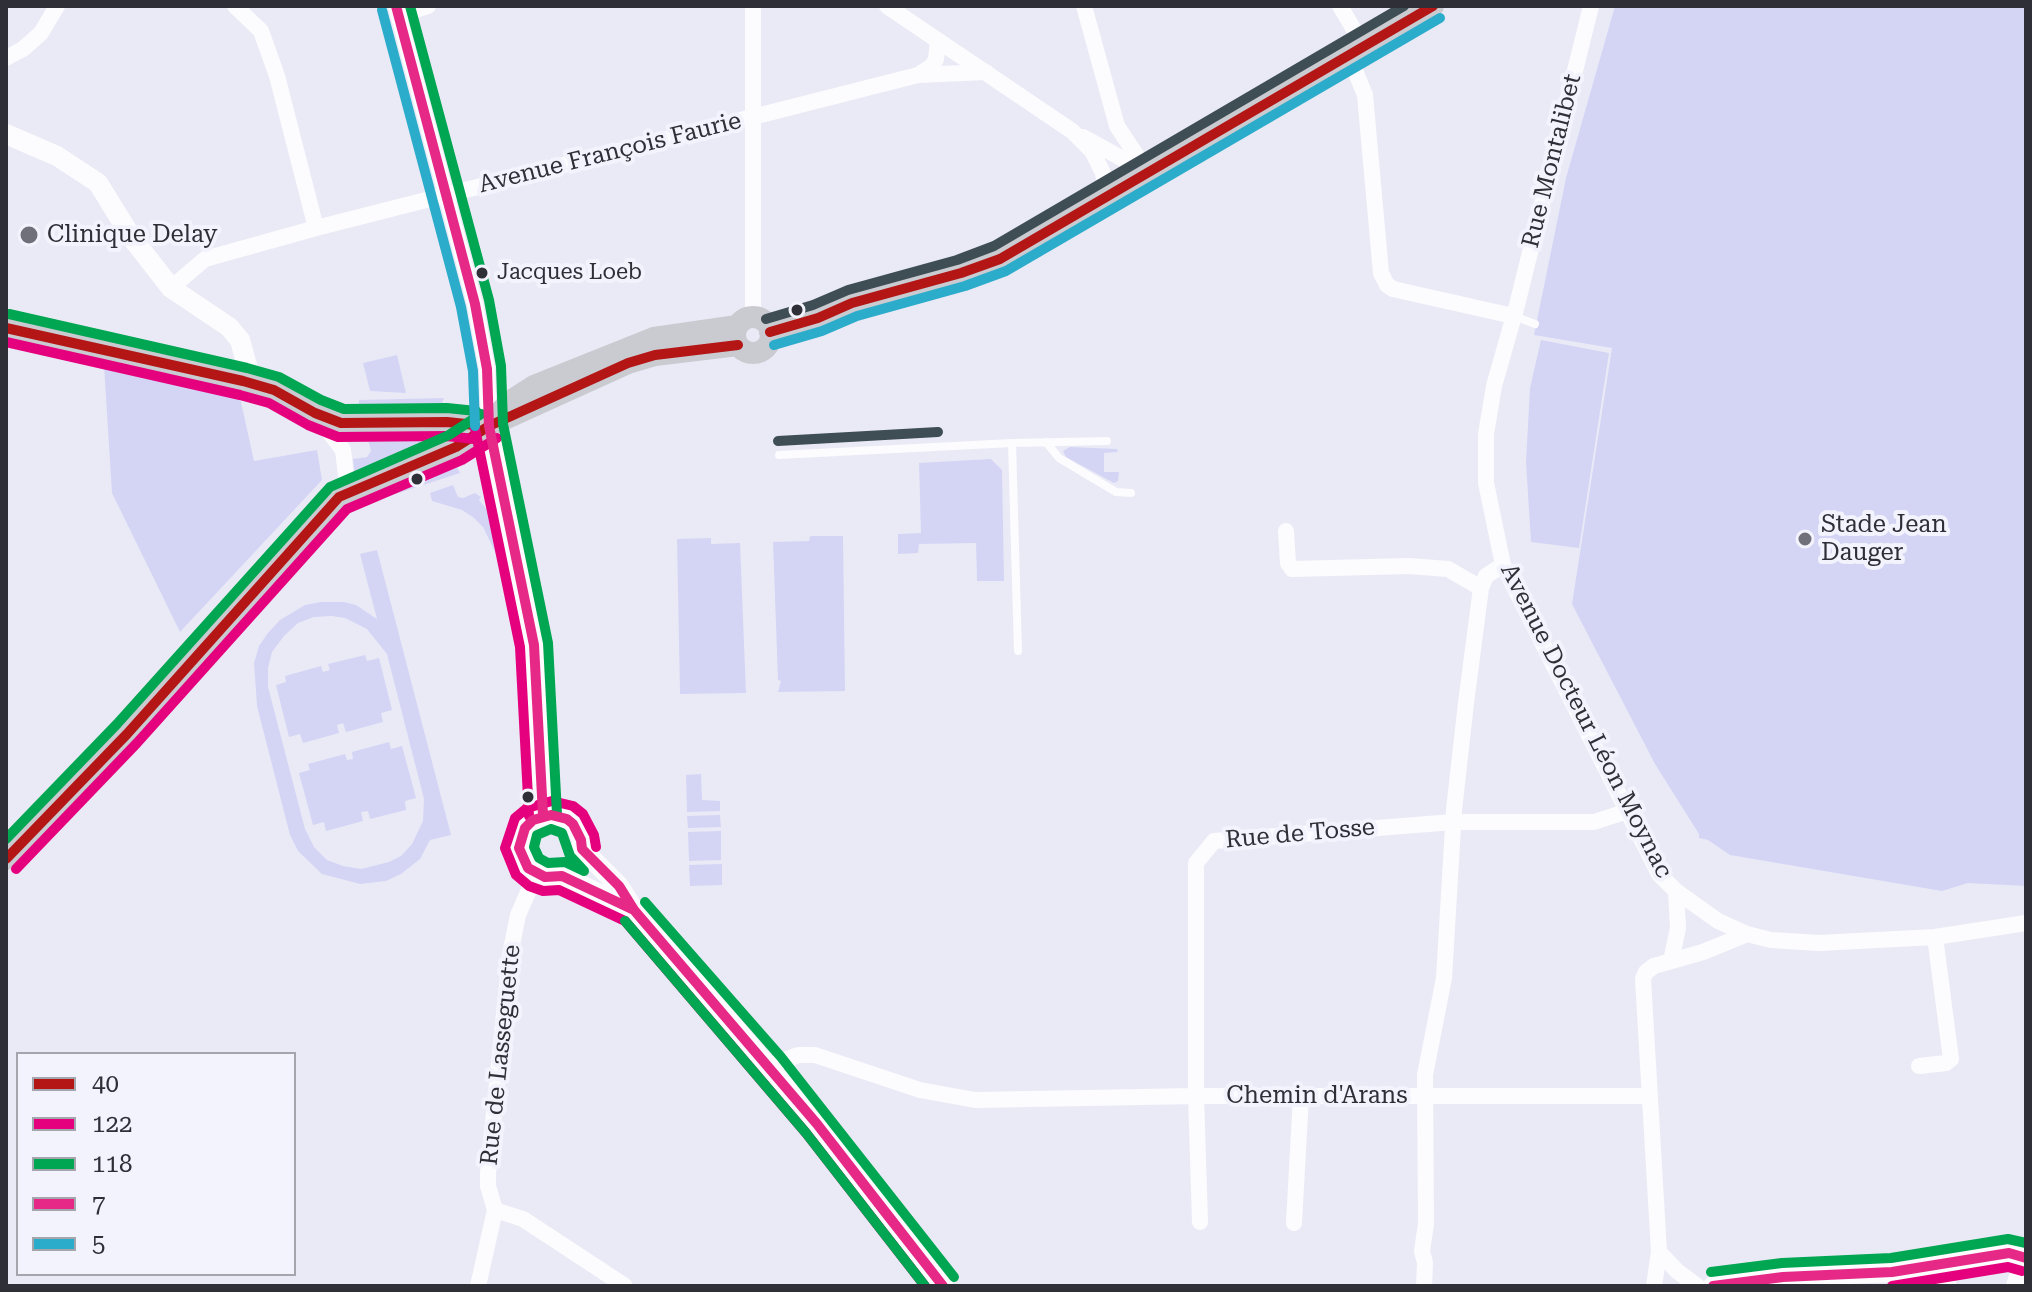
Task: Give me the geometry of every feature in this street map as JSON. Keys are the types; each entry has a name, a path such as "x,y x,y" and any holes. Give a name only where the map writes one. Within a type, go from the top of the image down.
{"main road":[{"path":"6,859 127,734 339,497 456,447 489,426 509,402 534,386 654,338 750,330 818,318 852,303 981,267 1031,243 1433,6"},
{"path":"6,328 243,381 274,390 315,413 341,423 447,422 489,426"}],"street":[{"path":"6,58 23,49 41,33 57,6"},
{"path":"235,6 261,31 277,76 316,228"},
{"path":"428,6 397,10 475,304 487,369 489,426 534,645 543,815"},
{"path":"750,330 753,6"},
{"path":"887,6 1072,131 1148,173"},
{"path":"1084,6 1117,126 1148,173"},
{"path":"1340,6 1354,50 1354,68 1365,95 1381,273 1387,285 1513,316"},
{"name":"Rue Montalibet","path":"1513,316 1591,6"},
{"path":"918,75 932,66 938,41"},
{"name":"Avenue François Faurie","path":"171,288 205,259 316,228 918,75 986,72"},
{"path":"1072,131 1092,151 1103,173 1107,198"},
{"path":"6,134 57,156 98,183 132,238 171,288 229,327 240,340 248,369 243,381"},
{"name":"Avenue Docteur Léon Moynac","path":"1513,316 1494,386 1486,434 1486,483 1503,565 1659,874 1676,891 1718,921 1747,934 1771,940 1819,943 1935,937 2026,923"},
{"path":"315,413 343,450 348,492"},
{"path":"1286,531 1288,563 1292,569 1409,566 1448,569 1481,588 1486,576 1503,565"},
{"name":"Chemin d'Arans","path":"770,1066 798,1055 815,1055 920,1090 975,1100 1424,1096 1425,1075 1444,978 1453,822 1481,588"},
{"name":"Rue de Tosse","path":"1200,1222 1196,1096 1196,863 1214,841 1453,822 1594,822 1628,811"},
{"path":"562,876 575,865 582,849 581,840 573,824 559,816 543,815 525,828 519,848 528,868 545,877 562,876 634,910"},
{"path":"582,849 619,886 634,910 770,1066 943,1286"},
{"name":"Rue de Lasseguette","path":"478,1286 495,1210 488,1186 488,1173 510,955 518,915 536,874"},
{"path":"1671,961 1678,928 1676,891"},
{"path":"1654,1286 1659,1252 1643,979 1654,966 1703,952 1747,934"},
{"path":"1919,1066 1946,1063 1951,1059 1935,937"},
{"path":"1294,1223 1301,1096"},
{"path":"1424,1286 1424,1096 1650,1096"},
{"path":"495,1210 523,1219 625,1286"},
{"path":"1659,1252 1697,1286"},
{"path":"1713,1286 1783,1277 1892,1272 2009,1253 2026,1258"},
{"path":"2016,1286 2026,1265"},
{"path":"1892,1272 1947,1286"}],"lane":[{"path":"1513,316 1535,324"},
{"path":"779,455 1107,441"},
{"path":"1046,442 1059,458 1116,492 1131,493"},
{"path":"1012,443 1018,651"}],"shaded area":[{"path":"1615,6 2026,6 2026,886 1968,883 1942,891 1730,855 1708,840 1699,838 1655,764 1572,604 1612,348 1534,335 1566,178"},
{"path":"1541,340 1609,353 1579,548 1531,542 1526,462 1530,388"},
{"path":"397,355 406,393 370,391 363,363"},
{"path":"104,365 239,393 254,461 317,450 322,480 180,632 112,493"},
{"path":"444,398 442,404 359,406 359,400"},
{"path":"444,430 448,440 355,479 353,459 367,457 371,451 366,433"},
{"path":"1070,447 1117,449 1118,452 1104,453 1104,472 1119,472 1118,481 1114,483 1066,457 1063,451"},
{"path":"991,459 1002,470 1004,581 977,581 976,543 919,544 918,553 898,554 898,534 921,533 919,463"},
{"path":"457,467 460,473 374,501"},
{"path":"453,485 458,497 475,493 490,510 502,562 483,527 474,518 462,510 432,501 430,493"},
{"path":"810,536 843,536 845,691 778,692 781,681 778,680 773,542 809,541"},
{"path":"711,538 711,544 740,543 746,693 680,694 677,539"},
{"path":"377,550 451,835 430,840 420,859 401,874 386,881 360,884 322,874 298,851 290,835 257,706 254,663 259,646 268,633 280,620 305,605 344,602 356,605 377,619 360,554","holes":["314,617 345,618 367,629 387,654 424,799 423,821 412,844 401,856 389,862 361,869 327,860 314,847 305,829 268,687 272,652 298,623"]},
{"path":"365,655 367,661 379,658 392,710 381,713 383,722 346,732 343,723 337,725 339,733 303,743 300,734 289,737 276,685 286,682 285,676 321,666 323,672 330,670 328,664"},
{"path":"389,742 391,749 402,746 416,798 405,801 406,810 370,819 368,811 361,812 363,821 326,831 324,822 313,825 299,773 310,770 308,764 345,754 347,760 353,759 352,752"},
{"path":"701,774 702,800 720,801 720,811 687,812 686,775"},
{"path":"720,815 721,827 688,828 687,816"},
{"path":"721,831 721,860 689,861 688,832"},
{"path":"722,864 722,885 690,886 689,865"}],"transit line":[{"name":"7","path":"396,6 475,304 487,369 489,426 534,645 543,815"},
{"name":"118","path":"410,6 489,300 501,366 503,424 548,643 557,814"},
{"path":"766,319 813,305 848,290 957,260 994,246 1404,6"},
{"name":"40","path":"770,332 818,318 852,303 1000,259 1433,6"},
{"name":"5","path":"382,10 461,307 473,371 475,426"},
{"name":"5","path":"774,345 822,331 857,316 965,286 1006,271 1440,18"},
{"name":"118","path":"9,314 279,377 344,409 447,408 476,411"},
{"name":"40","path":"6,328 243,381 274,390 315,413 341,423 447,422 475,425"},
{"name":"122","path":"6,342 269,403 308,425 338,437 447,436 474,439"},
{"name":"40","path":"6,859 127,734 339,497 456,447 489,426 628,363 655,355 738,345"},
{"name":"118","path":"6,839 117,724 330,487 449,435 481,414"},
{"name":"122","path":"475,429 520,647 529,816"},
{"path":"778,441 938,432"},
{"name":"122","path":"16,869 137,743 347,509 462,460 497,438"},
{"name":"122","path":"596,847 594,835 583,814 573,806 552,801 527,808 515,818 505,848 516,875 529,886 543,891 559,890 625,921 806,1133 925,1286"},
{"name":"7","path":"551,815 573,824 582,849 619,886 634,910 562,876 545,877 528,868 519,848 525,828 533,820 551,815"},
{"name":"118","path":"551,829 562,833 570,856 584,871 565,862 548,863 539,858 534,847 537,835 551,829"},
{"name":"118","path":"645,902 781,1057 954,1277"},
{"name":"7","path":"634,910 817,1124"},
{"name":"7","path":"634,910 817,1124"},
{"name":"118","path":"625,921 806,1133 925,1286"},
{"name":"7","path":"817,1124 943,1286 888,1216 817,1124"},
{"name":"118","path":"1711,1272 1782,1263 1891,1258 2008,1239 2026,1243"},
{"name":"7","path":"1713,1286 1783,1277 1892,1272 2009,1253 2026,1258"},
{"name":"122","path":"1892,1286 2008,1267 2022,1271"}],"place":[{"name":"Clinique Delay","path":"29,235"},
{"name":"Jacques Loeb","path":"482,273"},
{"name":"Stade Jean Dauger","path":"1805,539"}]}
